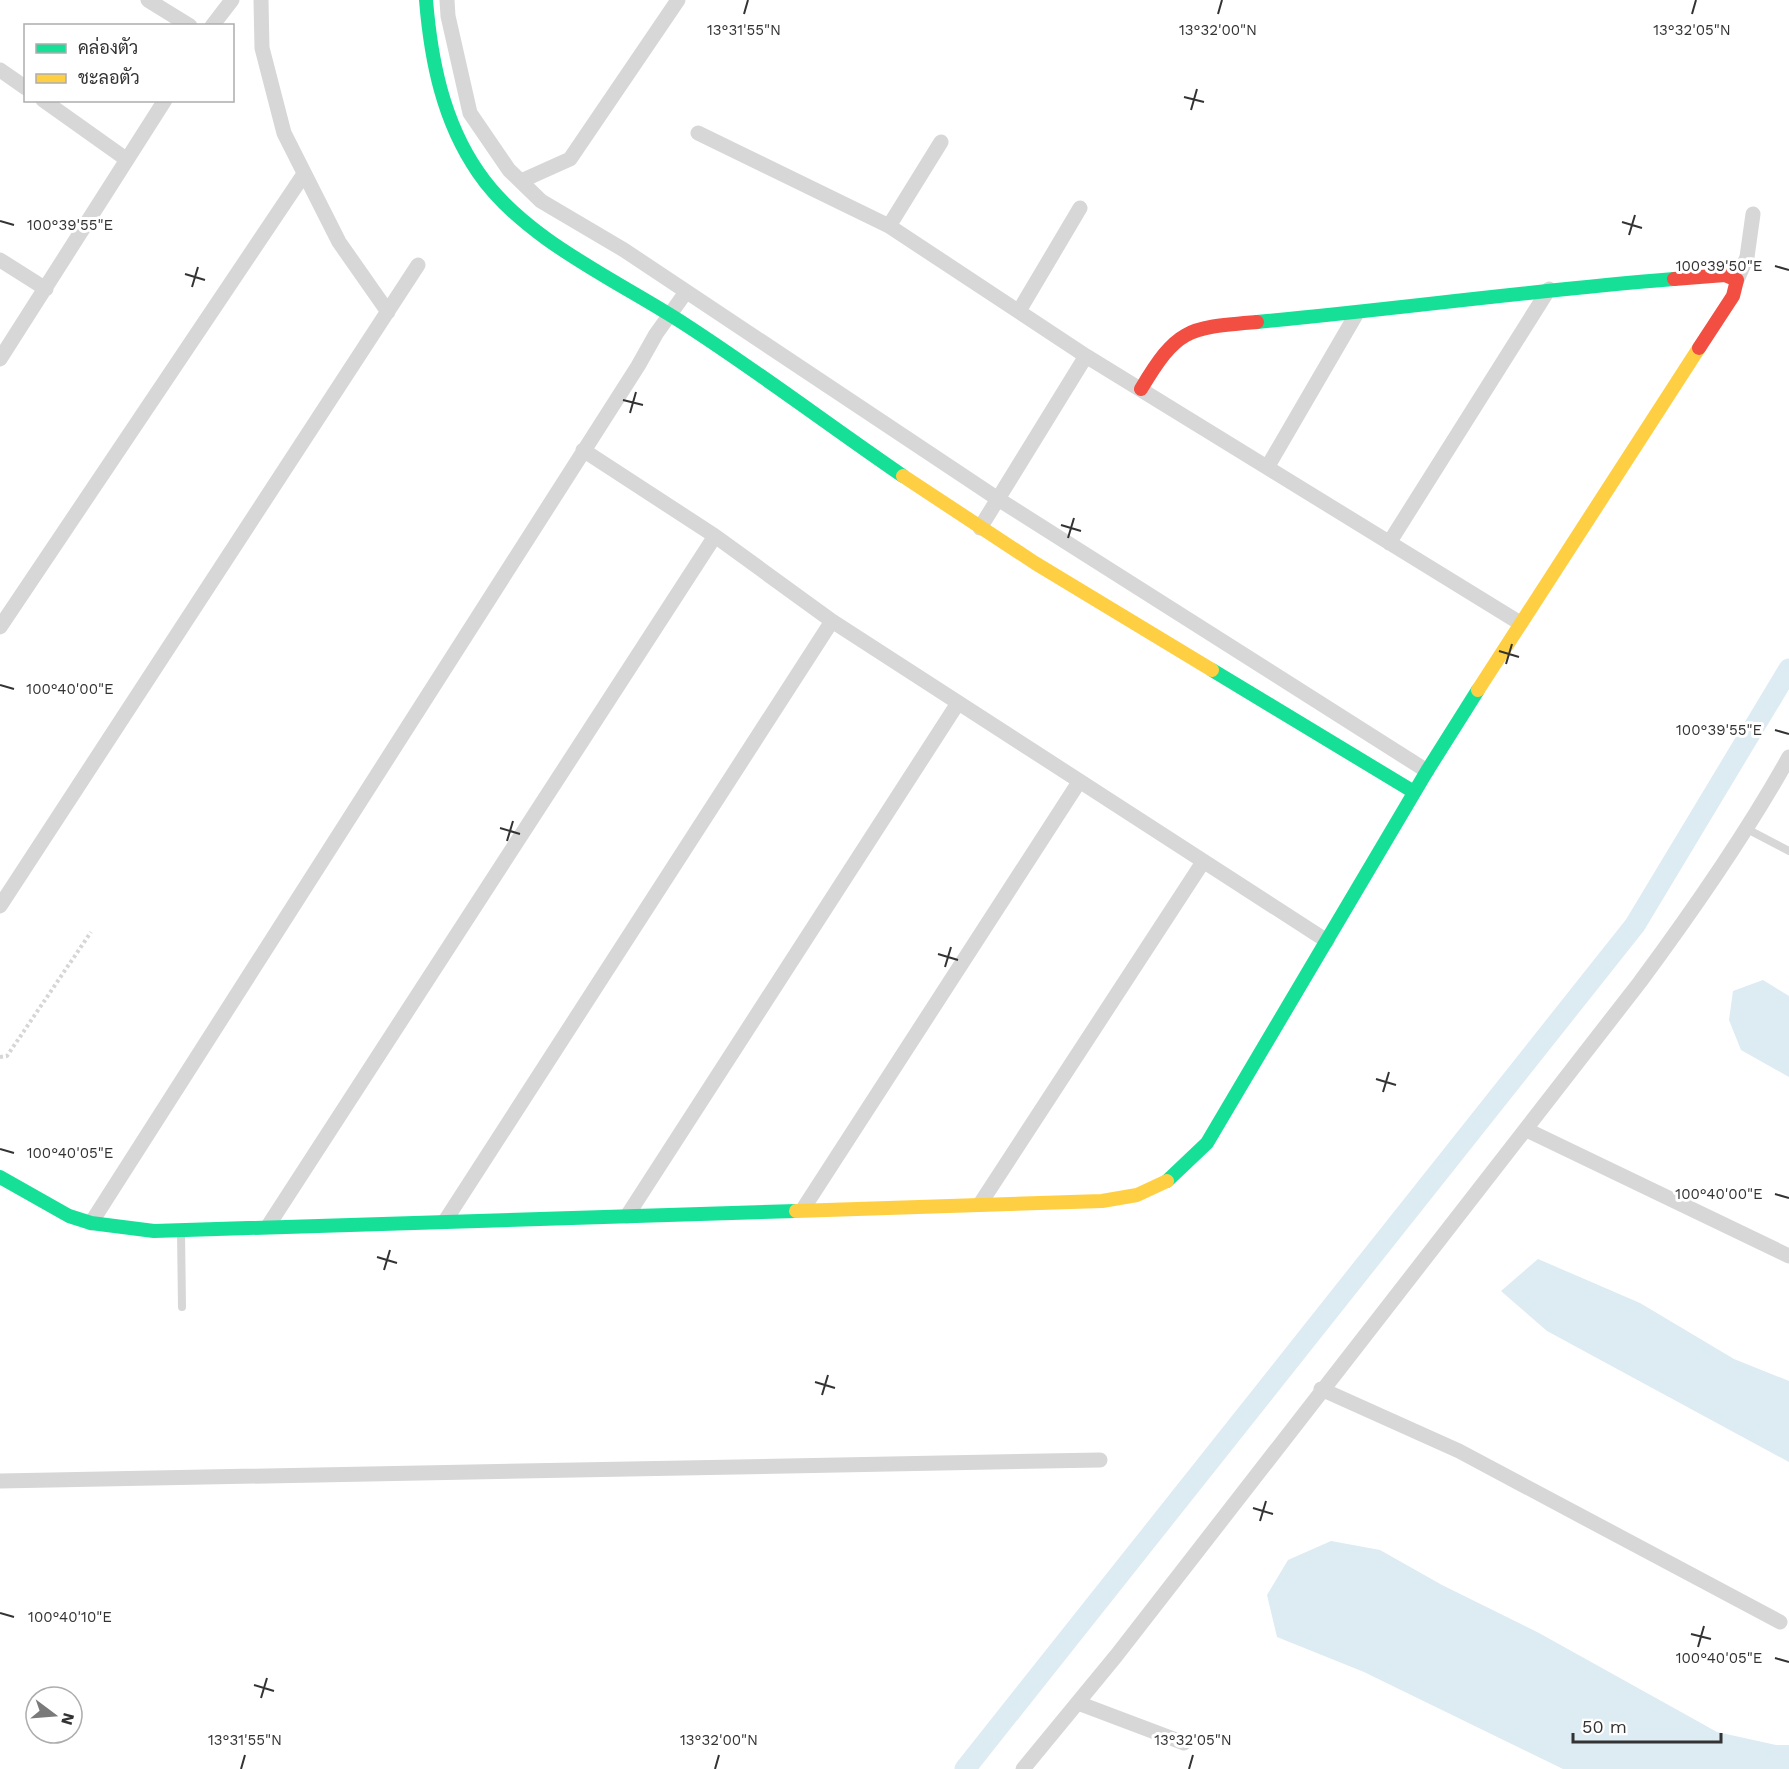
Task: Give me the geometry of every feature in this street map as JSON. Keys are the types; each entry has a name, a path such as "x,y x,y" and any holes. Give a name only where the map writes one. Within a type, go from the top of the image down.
{"street":[{"path":"148,0 187,24"},
{"path":"214,24 232,0"},
{"path":"261,0 262,48 284,133 339,242 388,312"},
{"path":"426,0 428,33 451,122 475,168 496,194 556,244 671,313 980,528 1414,792"},
{"path":"447,0 448,16 470,113 488,142 520,181 541,201 624,250 998,499 1427,771"},
{"path":"520,181 570,159 678,0"},
{"path":"0,70 24,87"},
{"path":"46,102 126,159"},
{"path":"0,359 164,102"},
{"path":"698,133 889,226 1086,356 1520,623"},
{"path":"889,226 941,142"},
{"path":"0,627 304,174"},
{"path":"1019,311 1080,208"},
{"path":"0,1177 69,1216 91,1223 154,1232 268,1226 1102,1201 1139,1197 1175,1178 1207,1143 1427,771 1520,623 1733,296 1747,257 1753,214"},
{"path":"0,260 46,289"},
{"path":"0,906 418,265"},
{"path":"1141,389 1172,341 1186,330 1357,313 1549,289 1725,275 1737,280"},
{"path":"1389,543 1549,289"},
{"path":"91,1223 638,366 656,334 686,292"},
{"path":"1268,466 1357,313"},
{"path":"980,528 1086,356"},
{"path":"583,450 715,536 832,621 1327,941"},
{"path":"268,1226 715,536"},
{"path":"445,1221 832,621"},
{"path":"627,1216 958,703"},
{"path":"1023,1769 1078,1703 1321,1389 1527,1130 1705,893 1747,829 1789,757"},
{"path":"803,1209 1079,782"},
{"path":"980,1204 1203,862"},
{"path":"1527,1130 1789,1256"},
{"path":"1321,1389 1460,1450 1780,1622"},
{"path":"0,1481 1100,1460"},
{"path":"1078,1703 1184,1743"}],"lane":[{"path":"1747,829 1789,852"},
{"path":"181,1230 182,1307"}],"path":[{"path":"0,1057 7,1056 91,932"}],"shaded area":[{"path":"1763,980 1789,996 1789,1077 1741,1050 1729,1020 1733,991"},
{"path":"1538,1259 1640,1303 1734,1359 1789,1381 1789,1462 1547,1331 1501,1291"},
{"path":"1331,1541 1380,1550 1442,1585 1539,1633 1717,1732 1776,1745 1789,1745 1789,1769 1563,1769 1364,1672 1277,1637 1267,1595 1288,1560"}],"waterway":[{"path":"965,1769 1635,925 1789,669"}],"traffic: fast":[{"path":"426,0 435,68 447,111 466,152 497,196 546,239 714,343 903,476"},
{"path":"1257,322 1674,279"},
{"path":"1212,670 1414,792"},
{"path":"1167,1181 1207,1143 1427,771 1478,690"},
{"path":"0,1177 69,1216 91,1223 154,1231 796,1211"}],"traffic: slow":[{"path":"1478,690 1699,348"},
{"path":"903,476 1035,563 1212,670"},
{"path":"796,1211 1102,1201 1137,1195 1167,1181"}],"traffic: jam":[{"path":"1674,279 1725,275 1737,280 1733,296 1699,348"},
{"path":"1141,389 1165,353 1187,334 1215,326 1257,322"}]}
